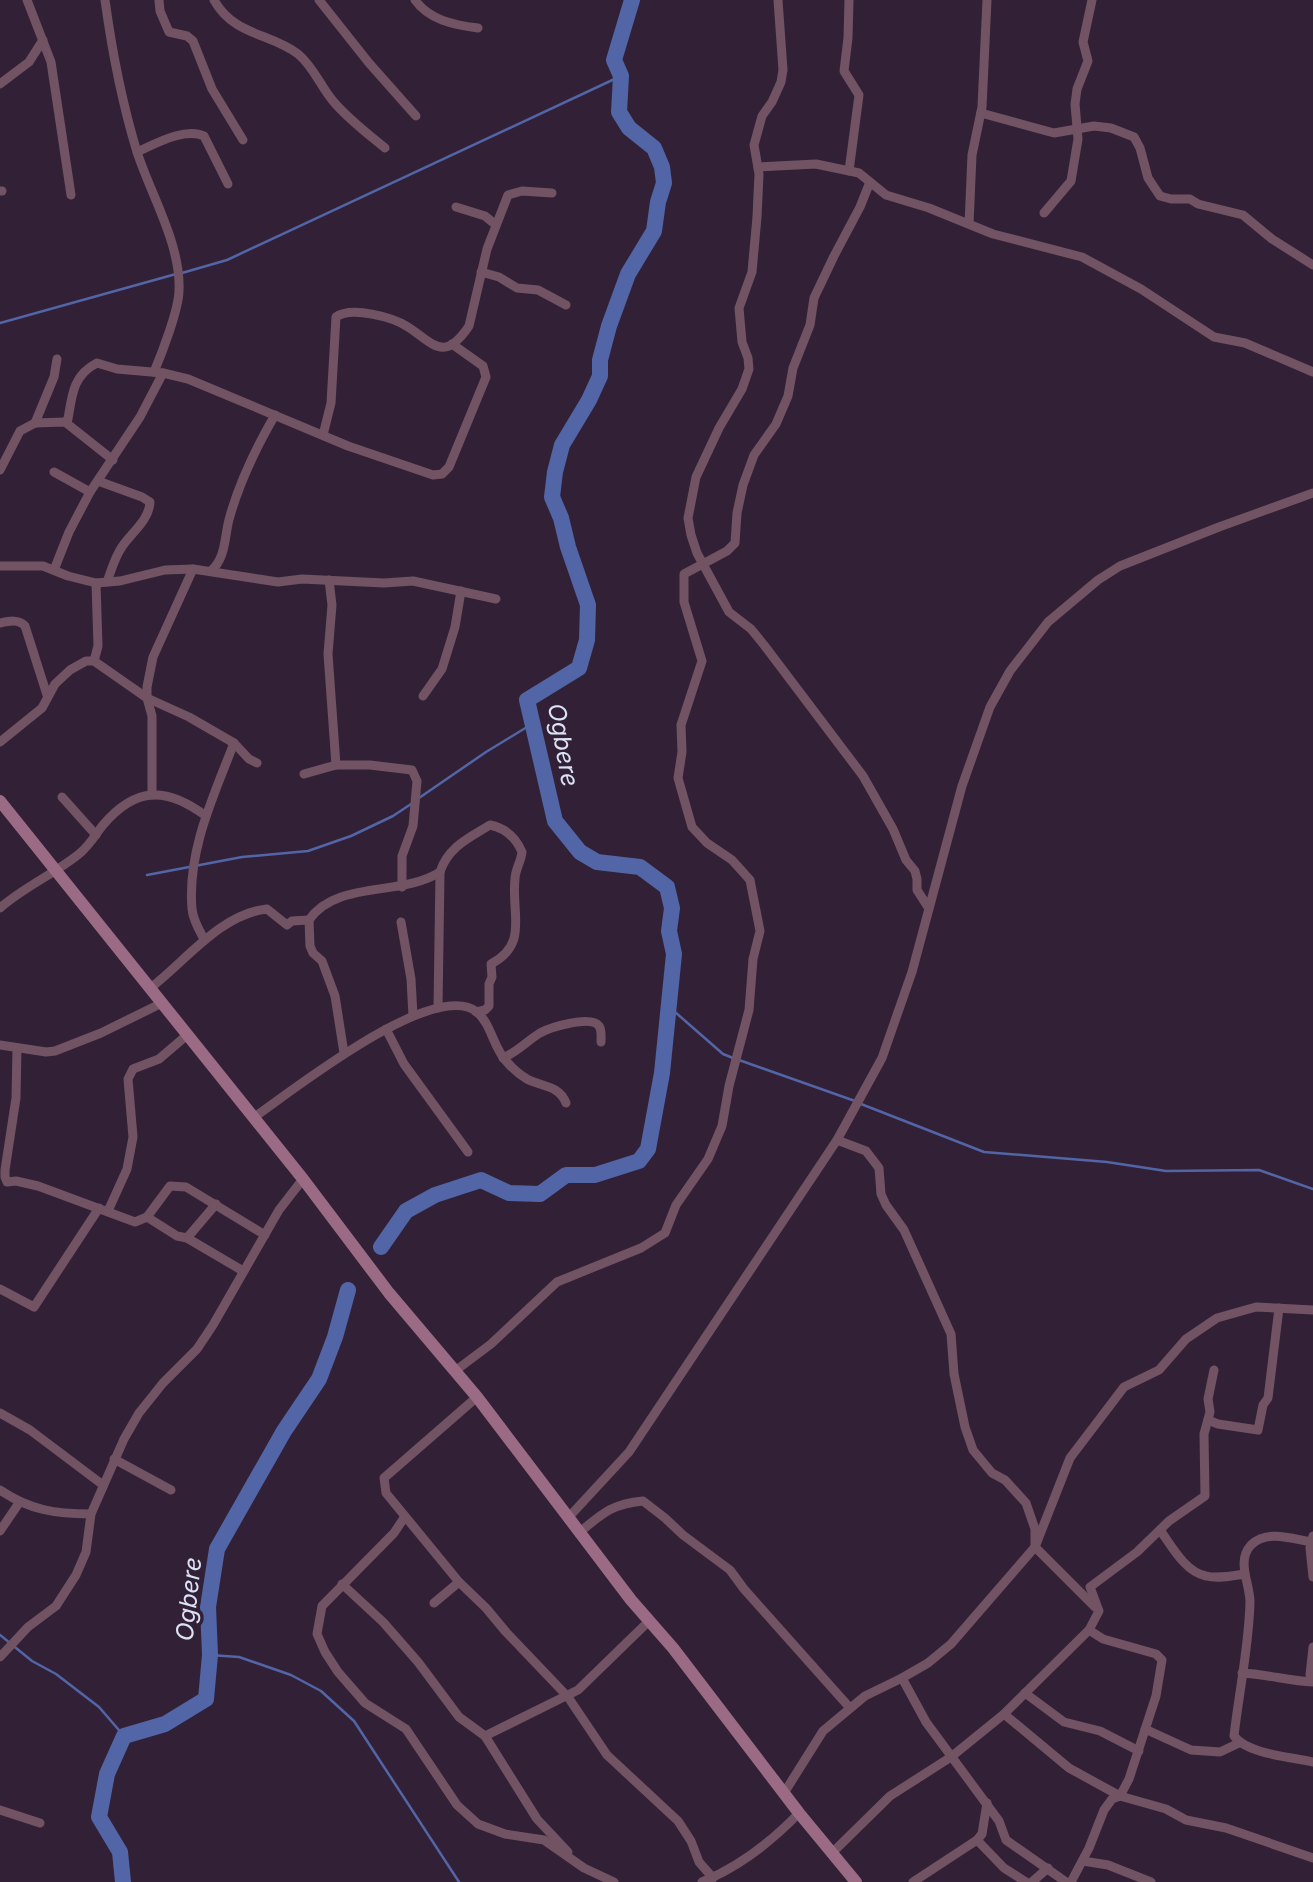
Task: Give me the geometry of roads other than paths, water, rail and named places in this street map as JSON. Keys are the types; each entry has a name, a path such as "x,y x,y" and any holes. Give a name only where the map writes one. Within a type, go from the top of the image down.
{"main road":[{"path":"0,801 160,1004 303,1179 389,1293 477,1396 568,1518 856,1882"}],"street":[{"path":"27,0 51,62 71,195"},
{"path":"54,570 69,532 90,492 140,417 159,372 180,291 176,254 137,152 105,0"},
{"path":"159,0 160,11 169,32 187,36 193,41 212,89 243,141"},
{"path":"214,0 218,7 248,32 285,46 300,55 333,102 385,148"},
{"path":"319,0 416,116"},
{"path":"415,0 424,12 436,18 478,28"},
{"path":"778,0 783,70 772,102 762,116 754,145 758,167 752,272 739,308 749,369 742,389 719,428 696,477 688,518 691,536 729,612 751,629 863,776 918,878 917,890 928,907"},
{"path":"849,0 844,71 859,95 849,171"},
{"path":"969,224 972,155 981,113 987,0"},
{"path":"1044,212 1070,181 1076,155 1075,104 1077,89 1088,61 1083,42 1092,0"},
{"path":"0,84 29,62 43,40"},
{"path":"981,113 1054,133 1094,125 1111,128 1134,138 1140,148 1148,178 1160,196 1190,199 1198,204 1242,215 1272,239 1313,265"},
{"path":"137,152 197,132 204,136 228,184"},
{"path":"758,167 816,164 859,173 886,195 929,208 993,234 1082,257 1141,289 1214,337 1245,343 1313,372"},
{"path":"455,1371 491,1344 557,1282 640,1248 666,1233 676,1205 708,1158 722,1126 729,1086 749,1010 751,970 760,931 750,880 732,860 707,843 692,827 678,778 682,752 681,725 702,661 684,602 684,574 704,565 735,543 741,494 754,455 776,424 784,405 793,368 810,326 814,298 870,182"},
{"path":"323,435 331,403 336,317 342,312 358,312 407,326 436,347 452,344 462,337 469,326 481,272 508,195 512,192 552,192"},
{"path":"456,207 485,216 496,225"},
{"path":"481,272 499,276 517,288 538,290 566,305"},
{"path":"65,422 68,419 74,386 88,368 97,363 117,369 159,372 188,379 323,435 433,475 442,474 449,467 486,377 483,366 452,344"},
{"path":"36,423 54,377 57,359"},
{"path":"211,572 220,563 230,516 275,415"},
{"path":"0,470 20,431 36,423 65,422 113,460"},
{"path":"54,472 90,492"},
{"path":"98,481 150,502 138,529 121,548 107,582"},
{"path":"568,1518 629,1452 837,1140 882,1058 912,972 962,786 990,707 1010,671 1048,622 1098,580 1120,566 1313,493"},
{"path":"0,566 43,566 96,583 165,570 193,569 278,582 302,579 384,583 413,581 496,599"},
{"path":"152,795 152,716 147,698 153,657 193,569"},
{"path":"329,580 332,605 328,654 336,765"},
{"path":"94,661 98,636 96,583"},
{"path":"423,696 442,670 455,627 461,591"},
{"path":"0,623 16,621 25,626 47,695"},
{"path":"0,743 42,708 47,695 70,670 86,661 94,661 147,698 189,717 234,743 249,760 257,763"},
{"path":"204,939 192,911 198,848 206,816 234,743"},
{"path":"304,774 336,765 370,765 412,770 417,781 413,826 402,856 402,887"},
{"path":"0,908 36,882 57,872 87,847 114,814 131,800 152,795 168,796 186,802 206,816"},
{"path":"62,797 96,835"},
{"path":"438,1008 440,872 443,861 456,845 490,825 495,825 514,838 522,852 514,877 516,937 504,957 491,964 489,1006 477,1012"},
{"path":"149,989 170,974 204,939 246,914 258,910 272,911 287,925 292,921 309,919 324,904 337,897 402,887 431,878 440,872"},
{"path":"309,919 310,946 321,961 335,996 344,1053"},
{"path":"401,922 411,979 413,1016"},
{"path":"0,1045 55,1051 160,1004"},
{"path":"253,1118 344,1053 413,1016 456,1004 477,1012 491,1032 498,1053 503,1058 527,1079 563,1094 566,1103"},
{"path":"503,1058 541,1033 577,1023 596,1023 601,1032 601,1042"},
{"path":"386,1030 404,1064 468,1152"},
{"path":"0,1289 34,1307 104,1210 127,1169 133,1137 128,1079 130,1073 133,1069 159,1059 186,1035"},
{"path":"17,1048 16,1098 5,1177 8,1182 38,1186 135,1222 147,1216 170,1186 187,1186 265,1235"},
{"path":"837,1140 866,1151 879,1168 881,1194 904,1230 951,1334 954,1374 972,1450 992,1474 1005,1480 1026,1503 1035,1529 1035,1547 1098,1611"},
{"path":"0,1657 28,1627 57,1606 86,1552 91,1514 114,1460 139,1413 163,1383 197,1349 279,1210 303,1179"},
{"path":"187,1238 216,1204"},
{"path":"147,1216 177,1236 187,1238 243,1271"},
{"path":"784,1793 823,1731 865,1696 902,1678 951,1644 1035,1547 1070,1458 1124,1387 1159,1370 1186,1339 1217,1318 1256,1307 1313,1310"},
{"path":"1208,1420 1258,1430 1263,1405 1268,1398 1279,1308"},
{"path":"832,1853 890,1796 951,1757 1004,1714 1089,1630 1098,1611 1090,1587 1205,1496 1204,1434 1210,1412 1208,1399 1214,1370"},
{"path":"477,1396 384,1479 386,1493 459,1582 568,1697 607,1755 678,1821 699,1861 713,1878"},
{"path":"0,1413 30,1430 103,1485"},
{"path":"114,1460 171,1490"},
{"path":"0,1490 19,1503 54,1512 91,1514"},
{"path":"580,1532 601,1514 619,1504 643,1501 730,1570 850,1708"},
{"path":"0,1531 19,1503"},
{"path":"404,1518 394,1533 322,1606 317,1634 325,1652 338,1672 373,1710 406,1729 457,1805 478,1824 505,1834 544,1840 583,1868 614,1882"},
{"path":"1160,1530 1184,1562 1198,1573 1215,1577 1245,1574"},
{"path":"1313,1577 1310,1548 1313,1540 1263,1537 1248,1548 1244,1557 1250,1600 1234,1736 1239,1744 1253,1749 1313,1762"},
{"path":"434,1603 459,1582"},
{"path":"342,1584 383,1622 459,1717 485,1736 537,1819 583,1868"},
{"path":"485,1736 568,1697 601,1670 649,1621"},
{"path":"902,1678 926,1722 987,1801 1006,1840 1068,1882 1083,1861 1104,1810 1112,1799 1120,1796 1129,1779 1156,1696 1162,1660 1156,1654 1103,1639 1089,1630"},
{"path":"1242,1673 1290,1681 1313,1681 1310,1675 1313,1647"},
{"path":"1025,1693 1064,1722 1100,1731 1139,1751"},
{"path":"1004,1714 1069,1768 1120,1796 1313,1858"},
{"path":"1145,1730 1191,1750 1220,1752 1239,1744"},
{"path":"912,1882 977,1840 982,1834 983,1820 988,1809 987,1801"},
{"path":"0,1810 40,1823"},
{"path":"702,1882 713,1878 781,1832 800,1813"},
{"path":"977,1840 1003,1868 1026,1882"},
{"path":"1083,1861 1108,1865 1151,1882"},
{"path":"1032,1882 1048,1868"}],"waterway":[{"name":"Ogbere","path":"381,1247 406,1211 435,1195 481,1180 509,1193 540,1194 566,1175 595,1175 639,1161 648,1149 662,1073 674,954 669,931 672,908 667,887 640,867 597,862 580,852 555,821 527,700 579,668 587,640 588,605 552,497 555,472 562,445 600,376 600,360 609,326 628,274 654,231 664,183 662,167 654,148 629,128 619,112 621,76 614,60 632,0"},
{"path":"182,273 227,260 621,76"},
{"path":"0,323 176,274"},
{"path":"419,798 532,724"},
{"path":"147,875 242,857 308,851 351,836 393,816 411,804"},
{"path":"667,1005 723,1054 733,1058"},
{"path":"739,1060 855,1101"},
{"path":"861,1104 984,1152 1107,1162 1166,1171 1259,1170 1313,1189"},
{"name":"Ogbere","path":"123,1882 120,1852 99,1817 107,1774 124,1736 165,1724 206,1699 210,1655 208,1607 217,1549 284,1431 319,1379 335,1337 348,1290"},
{"path":"0,1635 32,1661 56,1674 99,1707 124,1736"},
{"path":"210,1655 239,1657 291,1675 321,1691 354,1721 459,1882"}]}
